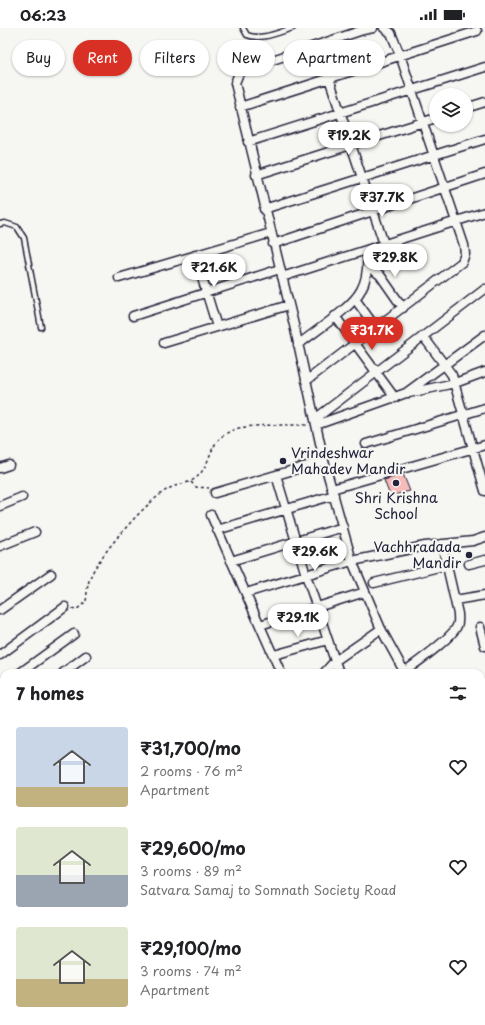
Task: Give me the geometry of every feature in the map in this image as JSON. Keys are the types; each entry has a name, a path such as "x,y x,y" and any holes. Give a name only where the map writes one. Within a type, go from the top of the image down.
{"street":[{"path":"334,40 373,28"},
{"path":"306,381 403,308 462,262 465,258 464,245 400,55 391,33 384,28"},
{"path":"240,107 477,31"},
{"path":"283,57 245,69 239,73 235,83 264,209 289,305 324,461 352,560 381,628 403,669"},
{"path":"248,142 485,67"},
{"path":"328,76 352,144 384,244"},
{"path":"473,106 485,102"},
{"path":"256,175 429,120"},
{"path":"264,209 485,139"},
{"path":"273,244 485,174"},
{"path":"133,316 205,293 367,250 485,212"},
{"path":"119,278 271,233"},
{"path":"298,345 355,299 362,289 368,266 367,250"},
{"path":"194,255 216,327"},
{"path":"368,266 380,275 403,308"},
{"path":"315,422 375,373 485,289"},
{"path":"355,299 376,328"},
{"path":"164,343 289,305"},
{"path":"335,316 375,373 395,398"},
{"path":"315,422 395,398 406,393 485,335"},
{"path":"423,336 445,364 455,383 485,491"},
{"path":"406,393 455,383 485,372"},
{"path":"366,444 485,408"},
{"path":"218,530 286,509 333,492 485,445"},
{"path":"215,493 324,461"},
{"path":"0,468 9,465"},
{"path":"276,475 306,575 338,669"},
{"path":"0,506 22,497"},
{"path":"211,515 279,669"},
{"path":"231,561 343,527"},
{"path":"0,546 35,532"},
{"path":"246,593 352,560 442,544 473,541 485,537"},
{"path":"410,669 456,629 458,624 458,614 442,544"},
{"path":"469,564 485,560"},
{"path":"374,583 447,565"},
{"path":"0,610 51,574"},
{"path":"260,625 365,592"},
{"path":"455,600 485,595"},
{"path":"0,604 12,601"},
{"path":"0,655 65,607"},
{"path":"480,627 485,646"},
{"path":"328,669 335,662 381,628"},
{"path":"26,669 74,634"},
{"path":"274,655 328,640"},
{"path":"68,669 86,656"}],"lane":[{"path":"243,28 247,35 252,37 267,36 293,28"},
{"path":"0,224 5,223 17,227 24,238 41,327"}],"path":[{"path":"65,607 76,610 86,602 90,579 98,564 137,514 169,488 191,482 200,474 216,440 234,429 315,422"},
{"path":"191,482 196,487 208,488 215,493"}],"building":[{"name":"Shri Krishna School","path":"403,474 410,491 390,496 384,480"}],"place":[{"name":"Vrindeshwar Mahadev Mandir","path":"283,461"},
{"name":"Shri Krishna School","path":"396,483"},
{"name":"Vachhradada Mandir","path":"469,555"}]}
